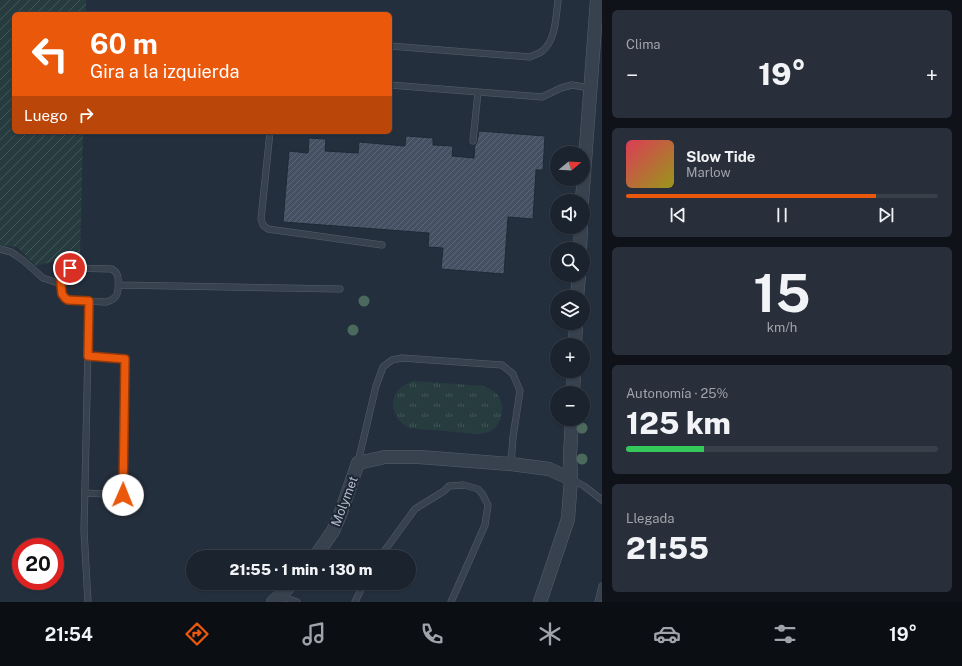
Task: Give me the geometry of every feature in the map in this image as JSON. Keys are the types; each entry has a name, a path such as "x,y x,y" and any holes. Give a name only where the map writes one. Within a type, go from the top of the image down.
{"street":[{"path":"582,194 597,0"},
{"path":"540,602 568,519 571,479 570,456 572,426"},
{"path":"358,463 385,457 419,457 512,464 549,469 571,479"},
{"name":"Molymet","path":"320,550 333,530 340,515 358,463"},
{"path":"276,599 285,590"}],"lane":[{"path":"392,46 530,57 541,53 548,46 552,38 558,0"},
{"path":"392,85 542,97 561,88 572,85 590,88"},
{"path":"473,141 478,92"},
{"path":"270,134 261,219 263,224 268,229 382,245"},
{"path":"0,249 11,252 17,256 43,278 61,284"},
{"path":"71,268 112,269 117,274 118,286 116,297 106,302 71,300 65,298 62,294 62,272 71,268"},
{"path":"118,286 340,289"},
{"path":"88,602 84,531 89,301"},
{"path":"85,493 123,495 125,359 88,356"},
{"path":"358,463 376,386 383,367 392,360 402,358 502,365 513,374 520,390 513,437 512,464"},
{"path":"571,479 584,486 602,500"},
{"path":"385,550 415,509 449,486 464,485 478,489 488,504 484,525 451,602"},
{"path":"598,602 602,586"},
{"path":"355,602 361,590"},
{"path":"276,599 298,602"}],"green space":[{"path":"0,0 86,0 86,12 12,12 12,134 83,134 80,255 36,266 17,247 0,245"},
{"path":"414,381 483,386 489,388 500,398 502,407 501,417 497,426 486,433 478,434 409,428 396,416 393,402 399,389 405,384"}],"building":[{"path":"479,131 545,136 543,170 536,170 533,219 508,217 504,274 441,269 443,248 428,247 429,233 283,222 289,151 308,153 309,138 326,139 325,151 358,153 359,142 405,146 406,136 433,138 433,145 453,146 452,156 474,158 475,145"}],"route":[{"path":"70,268 64,270 61,274 62,294 68,300 89,301 88,356 125,359 123,495"}]}
